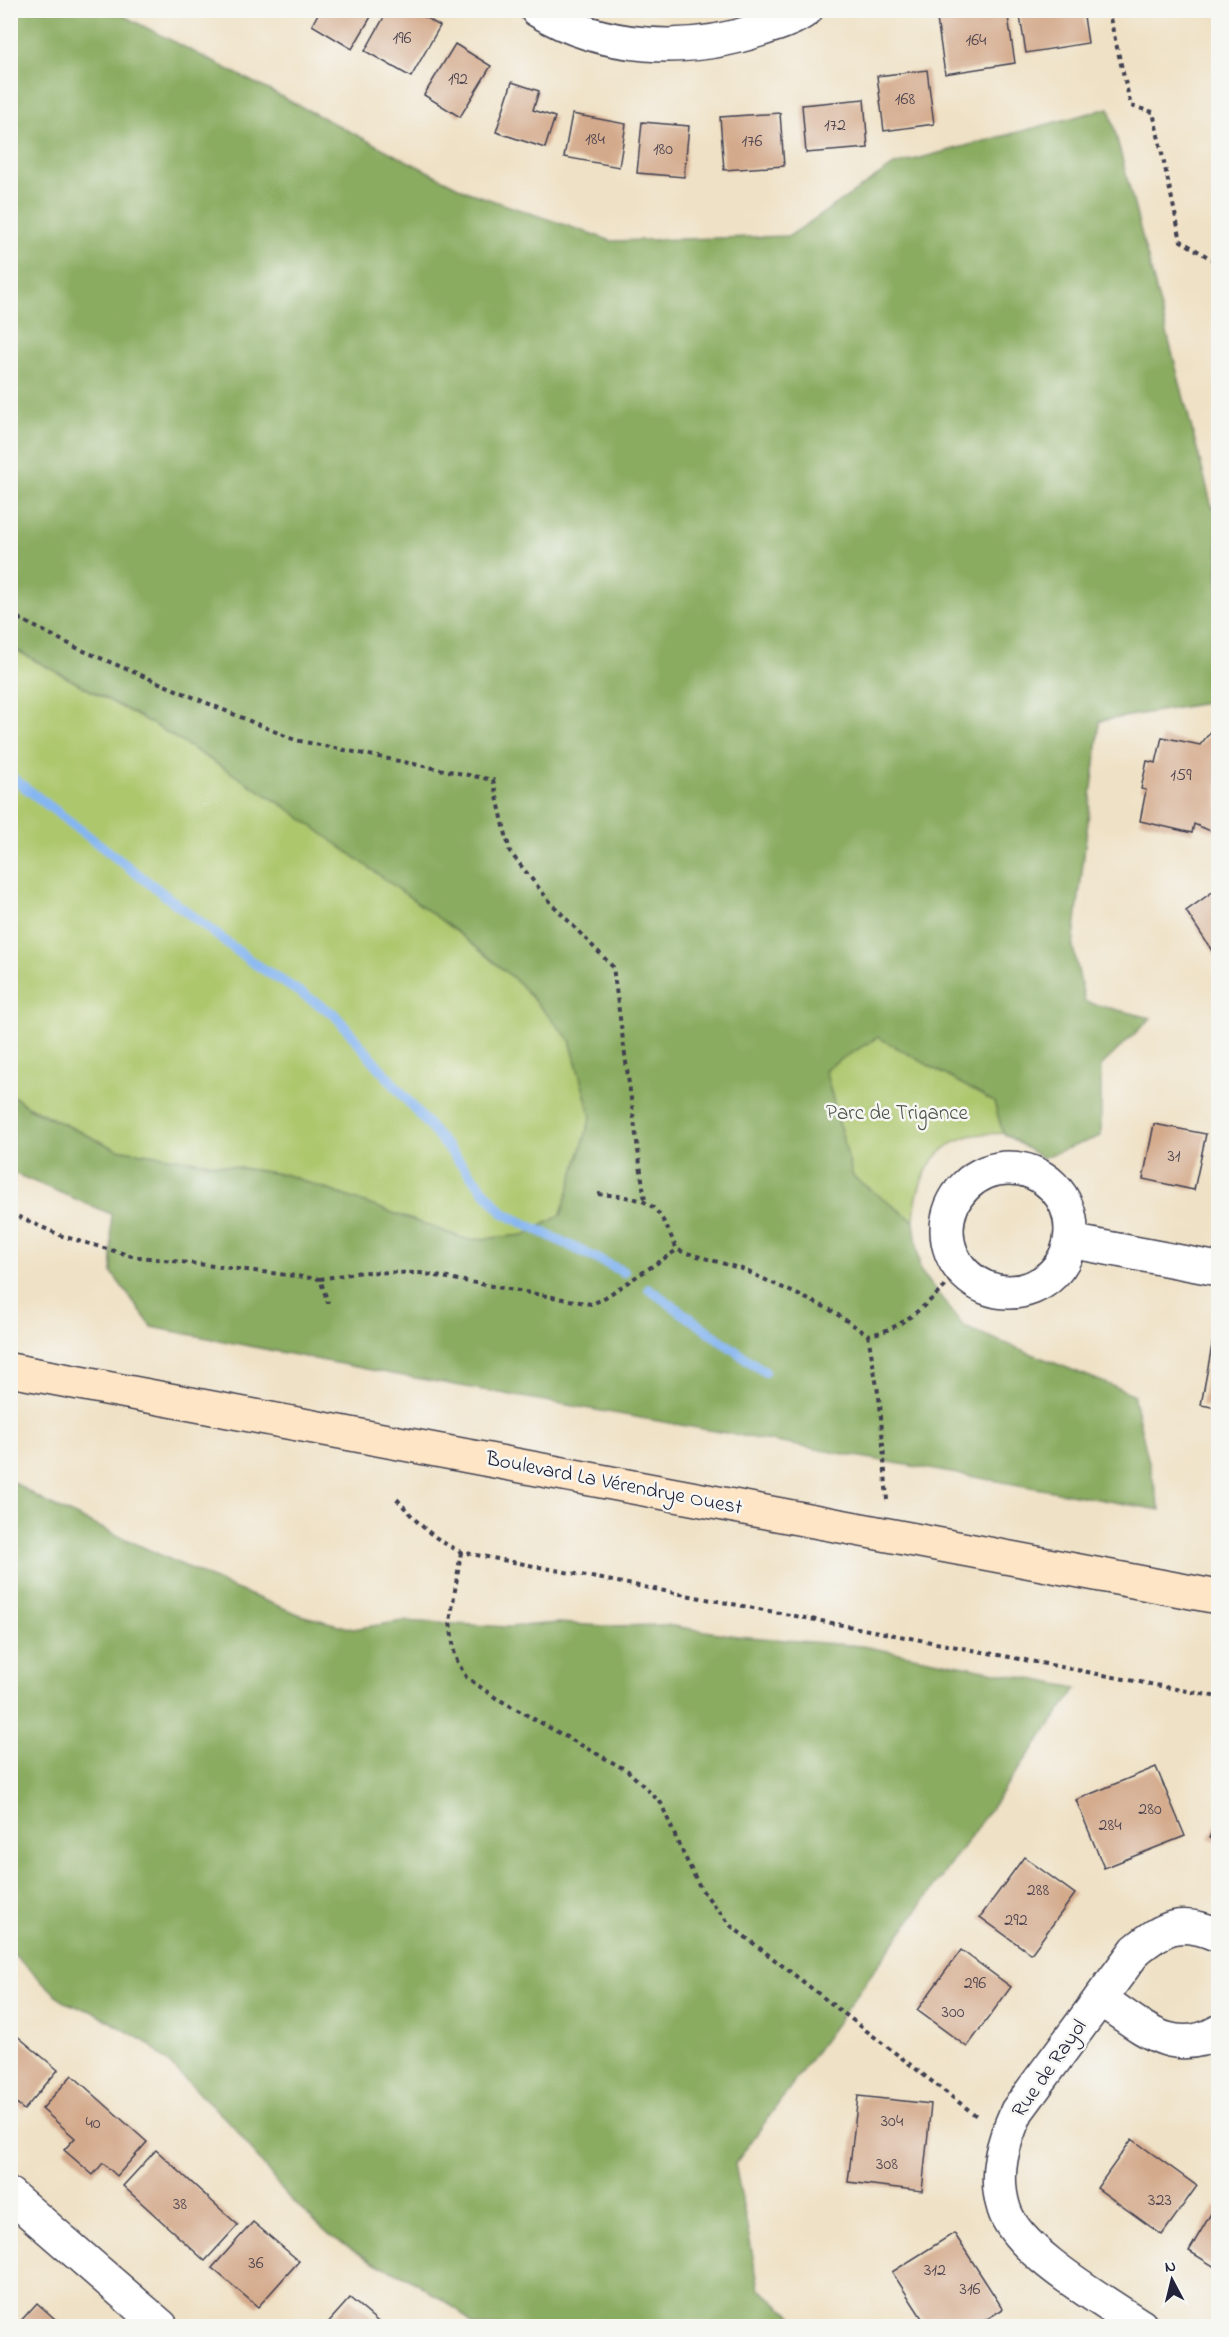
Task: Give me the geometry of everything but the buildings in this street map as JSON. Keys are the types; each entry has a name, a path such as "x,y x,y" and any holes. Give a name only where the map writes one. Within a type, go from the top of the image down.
{"main road":[{"name":"Boulevard La Vérendrye Ouest","path":"19,1372 1218,1597"}],"street":[{"path":"537,10 576,31 636,45 648,45 701,44 735,38 770,27 806,10"},
{"path":"1012,1168 1033,1173 1050,1184 1063,1200 1071,1220 1071,1241 1064,1260 1052,1276 1035,1287 1025,1290 996,1291 977,1284 962,1271 952,1254 947,1235 949,1214 958,1195 973,1180 992,1171 1012,1168"},
{"path":"1071,1241 1218,1269"},
{"name":"Rue de Rayol","path":"1141,2326 1064,2273 1032,2248 1015,2230 1004,2209 1000,2187 1000,2161 1005,2137 1017,2111 1136,1950 1156,1934 1178,1925 1203,1928 1218,1935"},
{"name":"Rue de Rayol","path":"1100,1999 1154,2034 1175,2043 1194,2043 1218,2032"},
{"path":"10,2195 161,2326"}],"path":[{"path":"1108,10 1131,106 1153,112 1181,241 1218,263"},
{"path":"10,614 79,649 295,740 493,780 510,852 551,903 613,967 645,1201"},
{"path":"598,1194 645,1201 661,1215 677,1250 742,1269 829,1309 868,1335 897,1326 962,1271"},
{"path":"10,1213 62,1236 132,1256 320,1279 361,1272 420,1273 591,1304 601,1300 677,1250"},
{"path":"320,1279 328,1303"},
{"path":"868,1335 880,1404 890,1536"},
{"path":"397,1499 420,1526 440,1542 461,1552 1218,1697"},
{"path":"461,1552 450,1622 455,1657 466,1677 496,1698 628,1771 661,1803 679,1845 702,1889 731,1926 1005,2137"}],"green space":[{"path":"11,10 114,11 468,192 612,241 789,236 894,165 1109,108 1212,507 1218,513 1218,701 1100,721 1073,947 1085,1002 1151,1018 1101,1066 1101,1136 1042,1158 1003,1133 994,1102 878,1037 825,1069 853,1177 914,1221 920,1270 964,1327 1133,1394 1160,1510 387,1373 152,1327 112,1273 111,1214 11,1172 11,1094 27,1107 116,1149 287,1175 468,1240 525,1235 561,1215 591,1117 570,1040 517,981 456,931 286,807 158,727 11,647"},
{"path":"10,647 158,727 286,807 456,931 517,981 570,1040 591,1117 561,1215 525,1235 468,1240 287,1175 116,1149 27,1106 11,1094"},
{"name":"Parc de Trigance","path":"878,1036 994,1102 1003,1133 966,1137 943,1150 927,1170 922,1182 915,1207 914,1221 853,1177 825,1069"},
{"path":"10,1480 47,1503 228,1586 301,1615 353,1629 403,1621 508,1627 559,1623 601,1626 666,1625 737,1636 862,1646 1077,1688 735,2164 759,2288 804,2326 474,2326 458,2310 409,2278 373,2262 332,2237 285,2194 234,2127 149,2044 94,2012 64,2002 11,1952"}],"waterway":[{"path":"10,779 14,779 252,962 334,1014 503,1213 624,1272"},
{"path":"649,1289 765,1372"}]}
